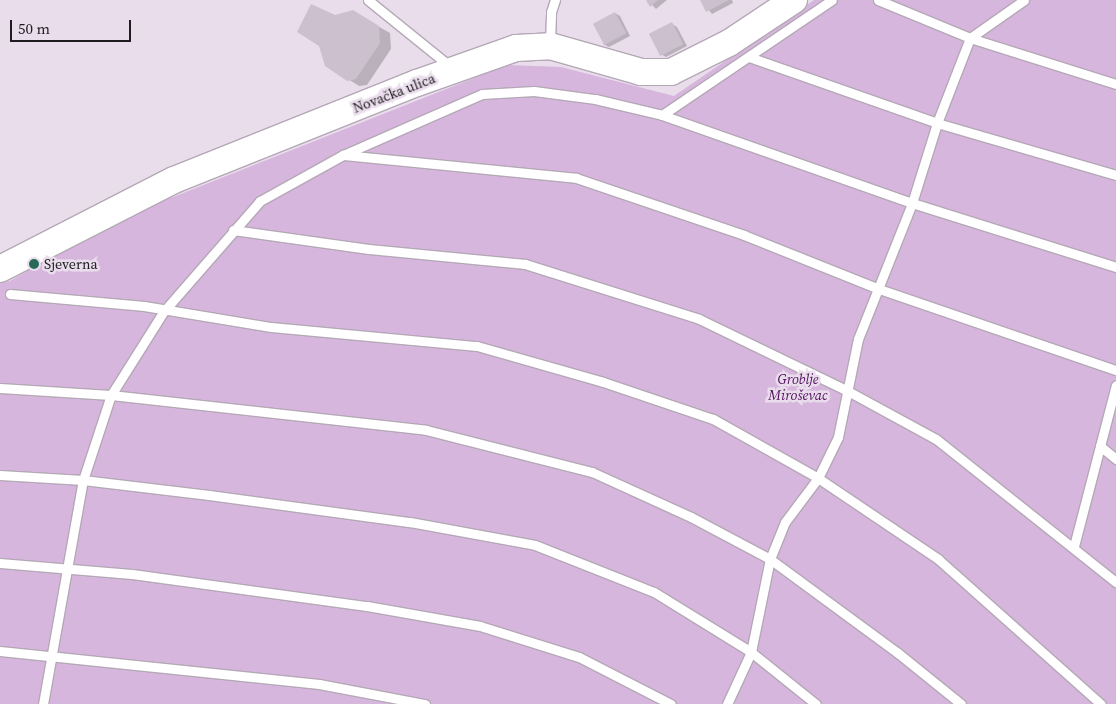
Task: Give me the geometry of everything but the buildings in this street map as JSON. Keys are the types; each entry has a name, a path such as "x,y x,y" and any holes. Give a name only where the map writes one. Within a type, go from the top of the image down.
{"street":[{"name":"Novačka ulica","path":"0,269 174,180 516,48 550,46 641,72 671,72 729,43 794,0"}],"lane":[{"path":"368,0 455,70"},
{"path":"550,46 550,12 555,0"},
{"path":"662,115 832,0"},
{"path":"878,0 970,38 1116,84"},
{"path":"727,704 751,652 770,559 785,522 818,478 838,437 846,390 858,339 912,204 937,123 970,38 1024,0"},
{"path":"748,57 937,123 1116,175"},
{"path":"43,704 65,567 83,480 111,396 164,311 232,230 260,201 343,155 482,94 534,91 595,99 662,115 912,204 1116,267"},
{"path":"343,155 576,178 744,235 878,289 1116,370"},
{"path":"232,230 369,249 525,264 699,319 846,390 936,440 1074,546 1116,582"},
{"path":"10,294 164,311 271,327 477,346 603,382 713,419 818,478 938,559 1101,704"},
{"path":"1074,546 1116,385"},
{"path":"0,388 111,396 426,430 592,472 691,517 770,559 898,653 961,704"},
{"path":"1100,446 1116,459"},
{"path":"0,475 83,480 410,522 535,546 654,592 751,652 816,704"},
{"path":"0,563 65,567 367,606 480,626 579,657 671,704"},
{"path":"0,651 50,654 319,684 425,704"}],"green space":[{"name":"Groblje Miroševac","path":"814,0 1116,0 1116,704 0,704 0,283 10,281 115,220 507,65 561,67 674,96"}],"place":[{"name":"Sjeverna","path":"34,264"}]}
